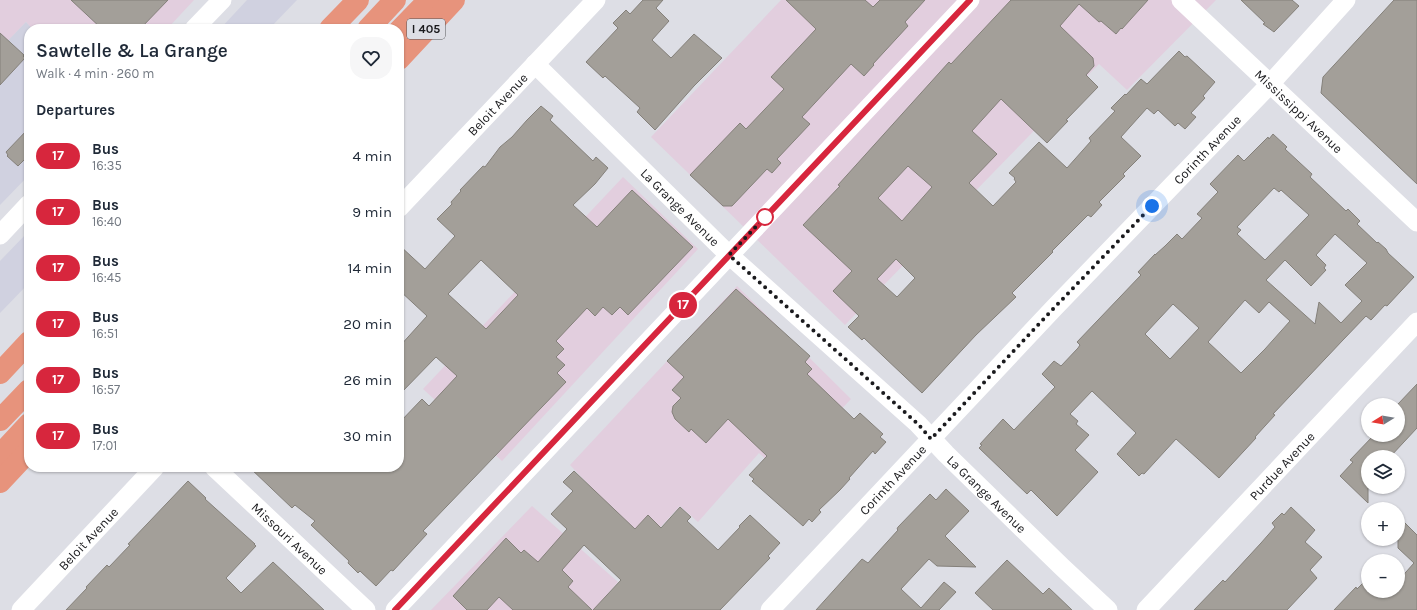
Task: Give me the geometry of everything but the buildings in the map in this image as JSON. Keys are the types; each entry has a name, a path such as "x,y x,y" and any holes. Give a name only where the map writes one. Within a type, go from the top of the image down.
{"highway":[{"path":"335,24 358,0"},
{"path":"373,24 396,0"},
{"path":"404,26 429,0"},
{"name":"I 405","path":"404,54 454,0"},
{"path":"0,363 24,346"},
{"path":"0,373 24,347"},
{"path":"0,420 24,395"},
{"path":"0,455 24,429"},
{"path":"0,482 24,456"}],"street":[{"path":"199,24 222,0"},
{"name":"Beloit Avenue","path":"404,203 596,0"},
{"path":"396,610 970,0"},
{"name":"Mississippi Avenue","path":"1181,0 1271,83 1417,222"},
{"name":"Corinth Avenue","path":"770,610 1054,308 1271,83 1346,0"},
{"name":"La Grange Avenue","path":"535,64 729,255 918,424 931,439 1108,610"},
{"path":"0,235 24,209"},
{"name":"Purdue Avenue","path":"1146,610 1417,322"},
{"name":"Beloit Avenue","path":"21,610 150,472"},
{"name":"Missouri Avenue","path":"219,472 366,610"}],"shaded area":[{"path":"0,0 194,0 172,24 28,24 26,22 0,49"},
{"path":"247,0 297,0 274,24 225,24"},
{"path":"781,0 1216,0 1127,90 1099,64 845,325 651,137"},
{"path":"24,24 24,180 0,205 0,49"},
{"path":"623,177 698,249 502,461 423,389"},
{"path":"24,236 24,288 0,313 0,261"},
{"path":"737,286 851,399 781,473 759,453 698,522 680,506 645,544 570,465"},
{"path":"532,506 618,582 594,610 431,610"}],"bus line":[{"name":"17","path":"395,610 970,0"}],"route":[{"path":"765,217 729,255 918,424 931,439 1152,206"}]}
